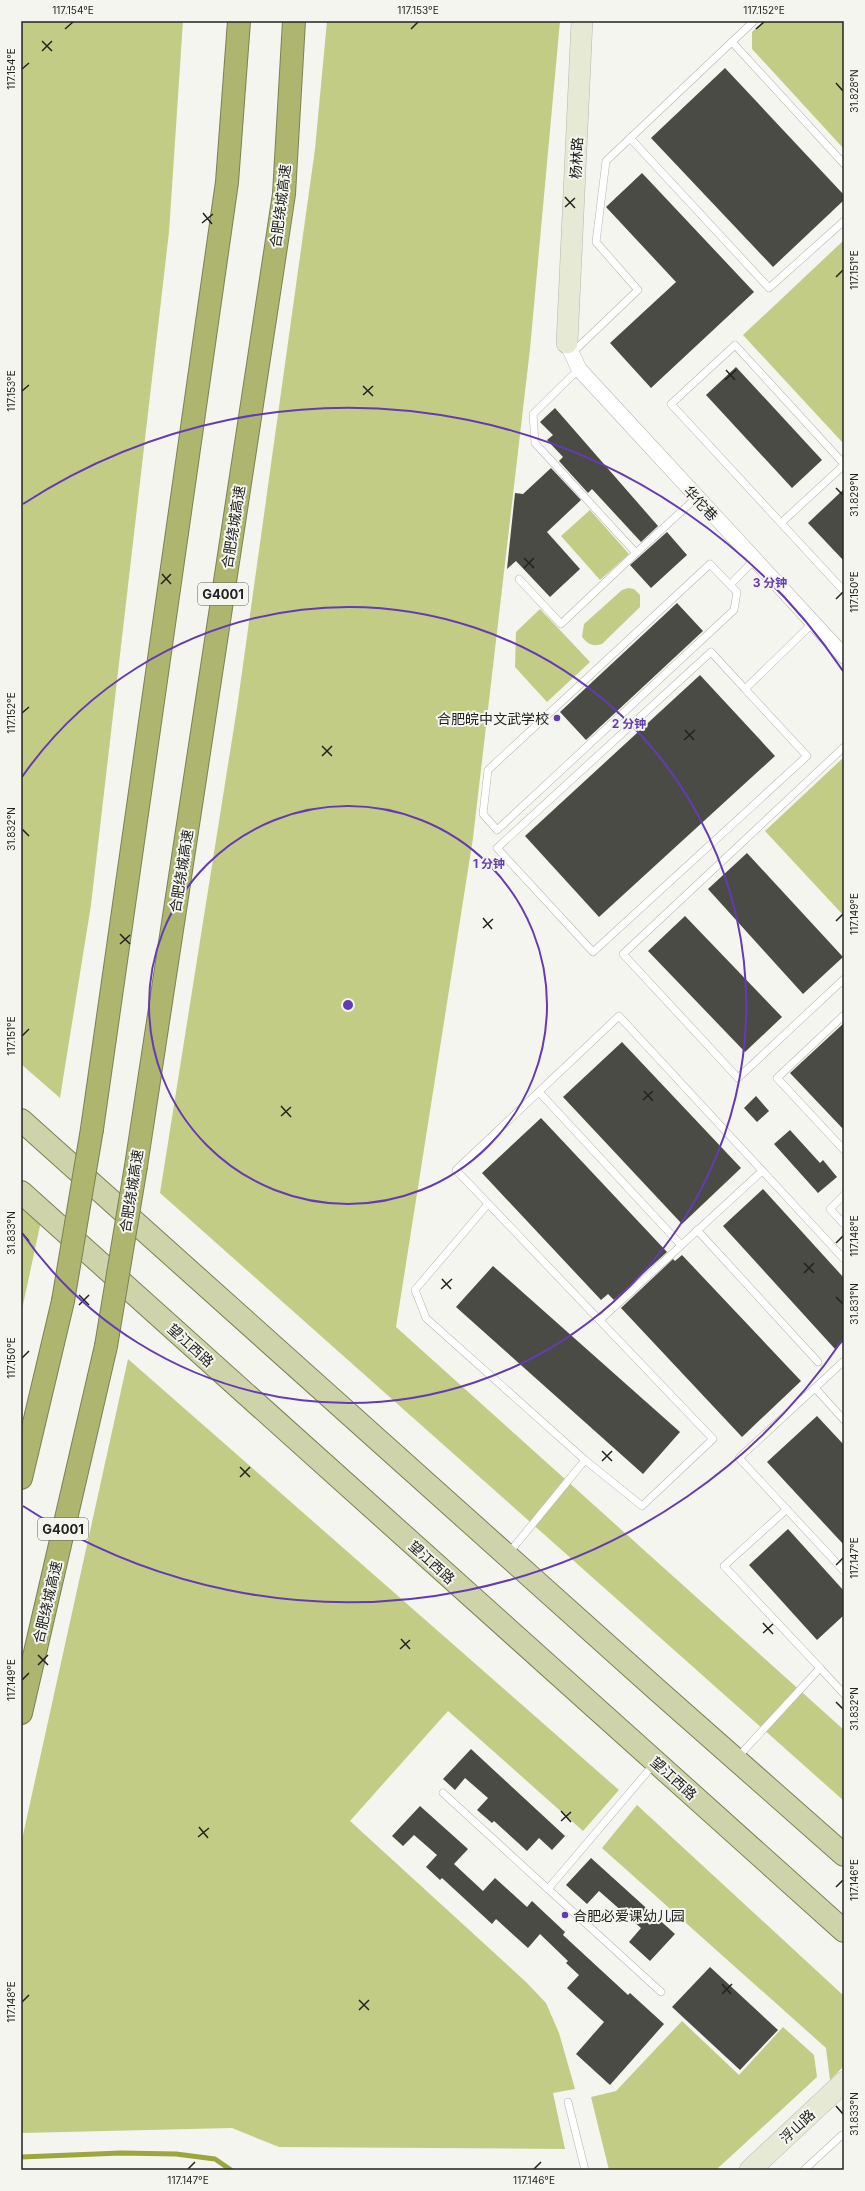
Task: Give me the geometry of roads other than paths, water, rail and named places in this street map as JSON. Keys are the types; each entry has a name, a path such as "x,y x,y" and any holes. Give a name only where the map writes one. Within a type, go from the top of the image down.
{"highway":[{"path":"21,1478 63,1301 92,1129 227,182 239,21"},
{"name":"合肥绕城高速","path":"21,1713 106,1346 136,1166 284,194 294,21"}],"main road":[{"path":"21,1120 506,1555 844,1855"},
{"name":"望江西路","path":"21,1192 844,1932"}],"street":[{"name":"杨林路","path":"570,348 582,21"},
{"name":"华佗巷","path":"570,348 579,369 696,498 844,656"},
{"name":"浮山路","path":"750,2170 844,2082"}],"lane":[{"path":"570,348 638,290 596,242 606,161 754,21"},
{"path":"732,42 844,164"},
{"path":"630,138 769,288 844,220"},
{"path":"781,523 844,464 735,345 671,404 781,523 844,591"},
{"path":"579,369 533,414 535,443 636,553"},
{"path":"519,579 561,624 696,498"},
{"path":"730,585 754,560"},
{"path":"710,564 730,585 737,592 734,610 497,830 483,814 488,770 710,564"},
{"path":"745,689 814,624"},
{"path":"711,652 745,689 807,756 593,952 497,848 711,652"},
{"path":"844,747 623,954 738,1078 844,979"},
{"path":"844,1015 777,1078 844,1150"},
{"path":"488,1204 415,1290 426,1318 586,1460 642,1506 713,1440 456,1170 619,1016 844,1259"},
{"path":"539,1092 681,1245"},
{"path":"600,1320 762,1171"},
{"path":"844,1195 830,1209 844,1224"},
{"path":"697,1230 818,1362"},
{"path":"844,1360 739,1458 844,1571"},
{"path":"815,1388 844,1420"},
{"path":"506,1555 586,1460"},
{"path":"787,1509 724,1566 844,1694"},
{"path":"736,1760 820,1668"},
{"path":"548,1889 656,1762"},
{"path":"443,1793 661,1992"},
{"path":"568,2102 585,2170"},
{"path":"804,2170 842,2135 844,2135"}],"waterway":[{"path":"21,2157 121,2153 176,2154 215,2159 231,2170"}],"place":[{"name":"合肥皖中文武学校","path":"557,718"},
{"name":"合肥必爱课幼儿园","path":"565,1915"}]}
